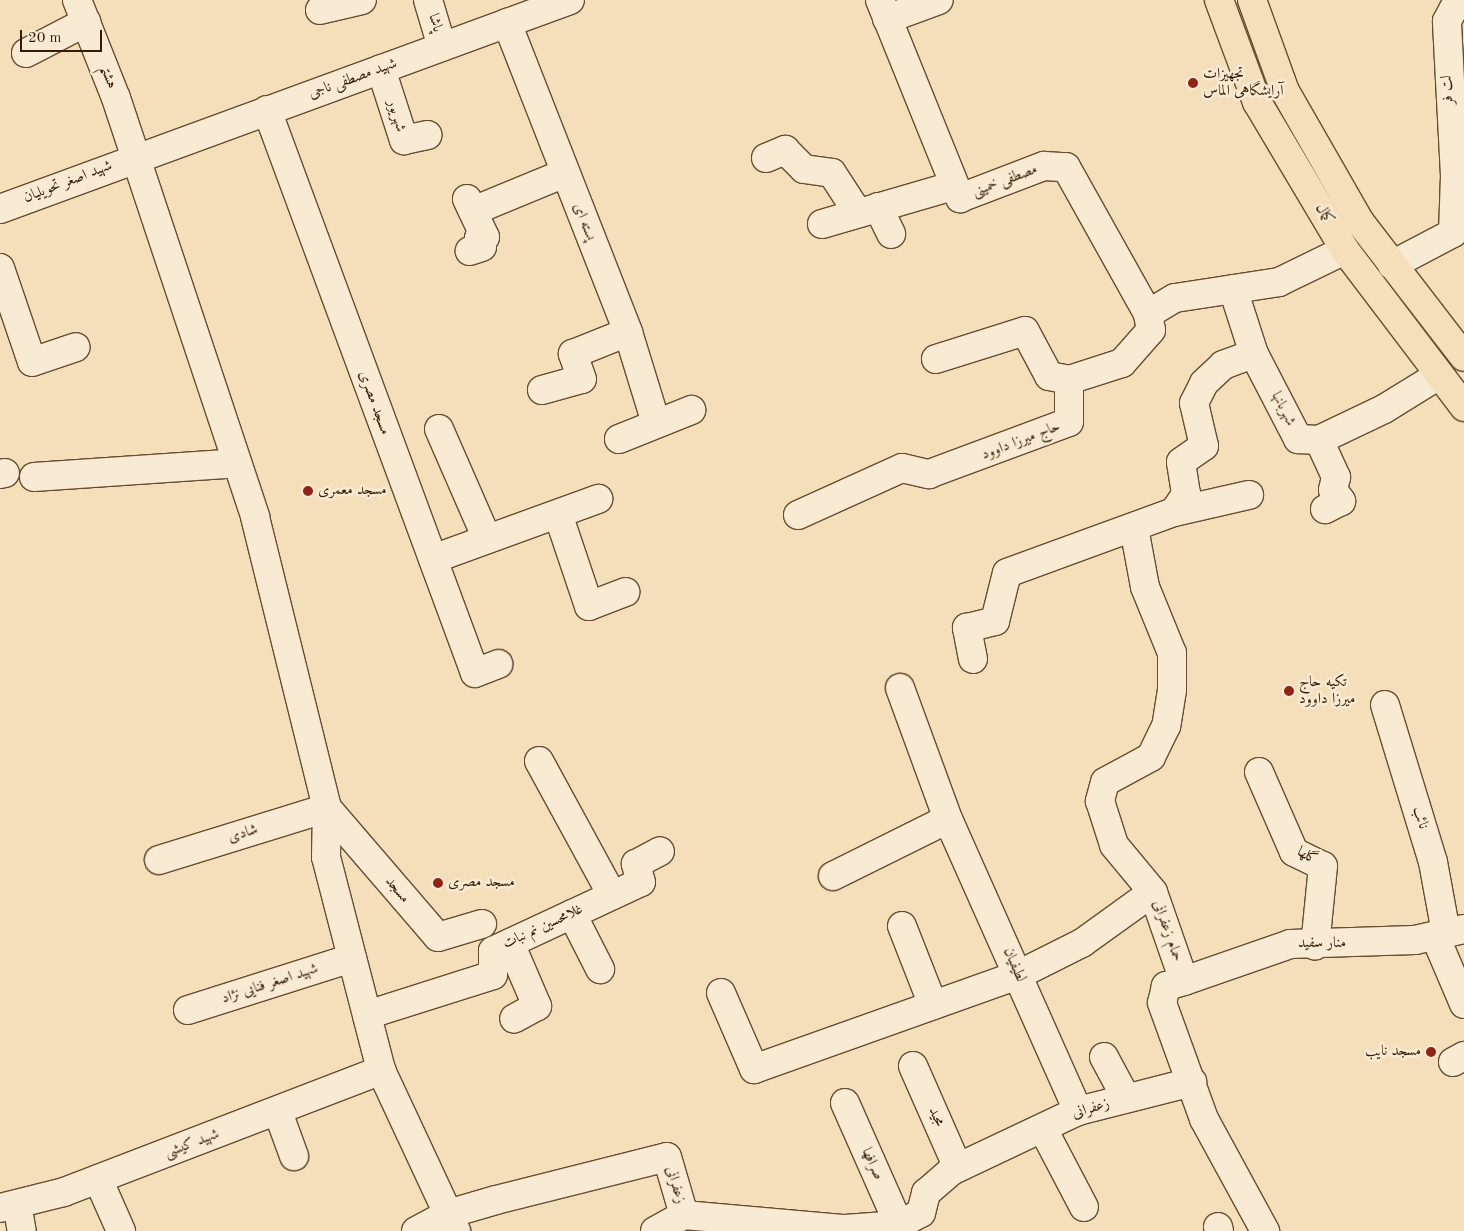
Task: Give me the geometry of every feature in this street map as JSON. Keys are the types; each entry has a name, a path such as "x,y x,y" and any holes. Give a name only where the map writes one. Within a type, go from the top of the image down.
{"main road":[{"name":"کمال","path":"1219,0 1257,102 1346,250 1464,407"},
{"name":"کمال","path":"1252,0 1285,91 1360,222 1464,357"}],"street":[{"path":"320,10 362,0"},
{"name":"پاشا","path":"428,0 442,46"},
{"name":"شهید مصطفی ناجی","path":"136,156 570,0"},
{"path":"883,9 939,0"},
{"name":"لت فر","path":"1392,265 1459,232 1447,21 1458,0"},
{"name":"مصطفی خمینی","path":"883,9 953,186 960,198 1044,166 1066,167 1148,314"},
{"path":"26,53 81,11"},
{"name":"هشتم","path":"81,11 136,156 255,516 327,808"},
{"name":"پسته ای","path":"507,23 628,332 656,423"},
{"name":"شهریور","path":"382,69 404,140 426,135"},
{"name":"مسجد مصری","path":"267,110 475,674 498,664"},
{"path":"766,158 785,150 804,169 832,173 891,234"},
{"name":"شهید اصغر تحویلیان","path":"0,209 136,156"},
{"path":"470,251 482,247 479,238 485,237 470,205 565,173"},
{"path":"822,224 953,186"},
{"path":"936,359 1025,331 1048,376 1069,380 1122,363 1151,330 1148,314 1175,298 1279,282 1346,250"},
{"path":"0,268 32,362 76,347"},
{"name":"شهربانها","path":"1233,289 1254,354 1298,439 1319,440"},
{"path":"542,390 582,379 573,354 628,332"},
{"path":"1174,512 1186,494 1181,462 1204,446 1194,403 1204,383 1223,366 1254,354"},
{"path":"1325,509 1341,501 1333,490 1336,477 1319,440 1384,409 1439,375"},
{"name":"حاج میرزا داوود","path":"798,515 902,468 929,474 1069,422 1069,380"},
{"path":"619,439 690,410"},
{"path":"439,429 487,539"},
{"path":"34,477 237,463"},
{"path":"973,659 968,628 995,621 1006,573 1174,512 1249,495"},
{"path":"432,559 598,499"},
{"path":"558,514 589,606 625,592"},
{"name":"حمام زعفرانی","path":"1134,528 1145,587 1172,653 1172,690 1166,726 1151,757 1105,782 1100,801 1114,845 1153,892 1184,981 1166,986 1162,1003 1204,1119 1262,1230"},
{"name":"لطیفیان","path":"900,688 948,819 1078,1111"},
{"name":"نائب","path":"1385,705 1433,862 1464,1004"},
{"path":"539,761 612,895"},
{"name":"گلها","path":"1259,772 1294,852 1323,866 1315,946"},
{"path":"327,808 326,857 381,1070 452,1222 416,1231"},
{"name":"شادی","path":"159,860 327,808"},
{"name":"مسجد","path":"327,808 438,937 482,924"},
{"path":"833,876 948,819"},
{"name":"غلامحسین نم نبات","path":"367,1015 493,975 493,951 641,882 636,864 660,851"},
{"path":"721,993 754,1070 1018,975 1082,943 1153,892"},
{"path":"572,914 600,969"},
{"path":"902,926 933,1005"},
{"name":"منار سفید","path":"1184,981 1290,944 1315,946 1448,933"},
{"path":"510,943 538,1006 514,1018"},
{"name":"شهید اصغر فنایی نژاد","path":"188,1010 352,958"},
{"path":"1104,1057 1126,1098"},
{"name":"مجید","path":"913,1066 958,1168"},
{"name":"شهید کیشی","path":"8,1206 98,1179 278,1112 381,1070"},
{"name":"زعفرانی","path":"452,1222 667,1158 684,1215 728,1225 845,1229 899,1225 921,1213 926,1193 958,1168 1078,1111 1192,1082"},
{"name":"صرافها","path":"846,1103 899,1225"},
{"path":"278,1112 294,1156"},
{"path":"1043,1129 1084,1207"},
{"path":"98,1179 121,1231"},
{"path":"8,1206 22,1231"},
{"path":"655,1231 684,1215"}],"place":[{"name":"تجهیزات آرایشگاهی الماس","path":"1193,83"},
{"name":"مسجد معمری","path":"308,491"},
{"name":"تکیه حاج میرزا داوود","path":"1289,691"},
{"name":"مسجد مصری","path":"438,883"},
{"name":"مسجد نایب","path":"1431,1052"}]}
